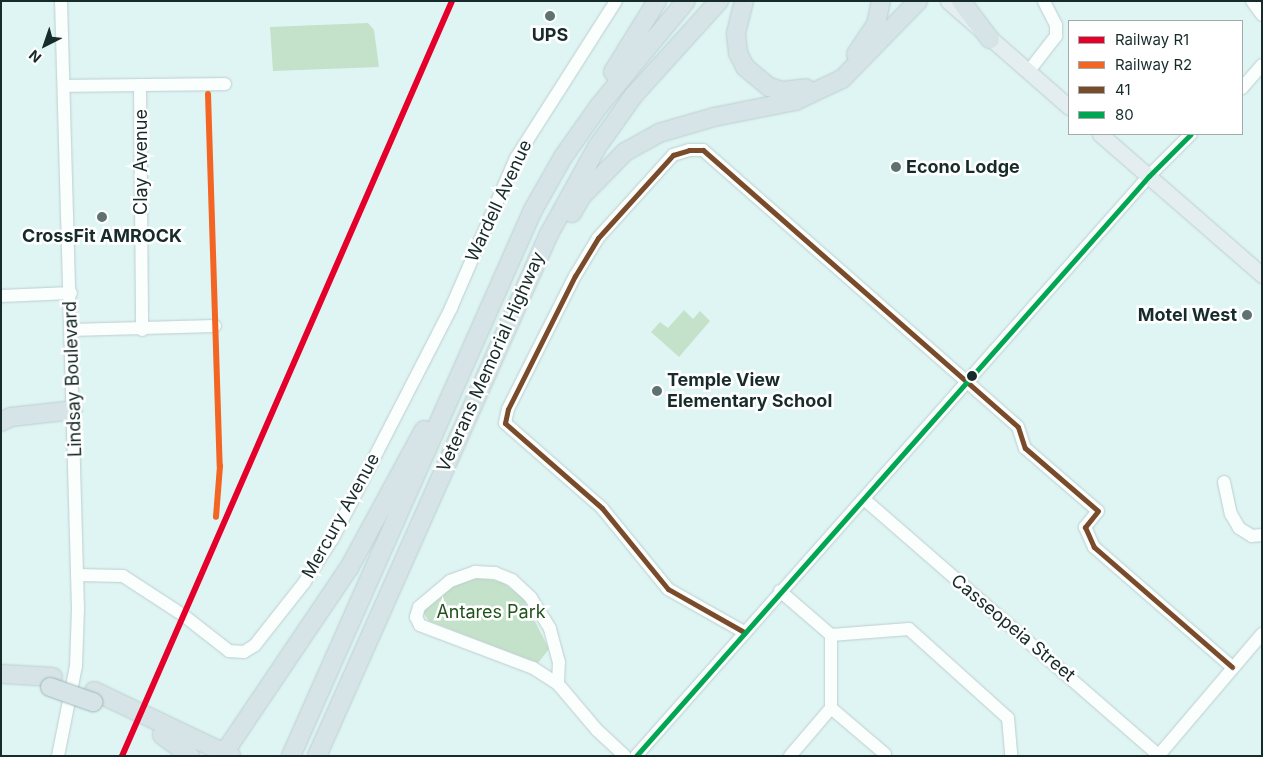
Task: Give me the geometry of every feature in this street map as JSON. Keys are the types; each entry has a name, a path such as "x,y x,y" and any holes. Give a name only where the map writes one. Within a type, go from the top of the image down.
{"highway":[{"path":"563,157 658,1"},
{"name":"Veterans Memorial Highway","path":"291,756 512,252 563,157 630,66 686,1"},
{"name":"Veterans Memorial Highway","path":"317,756 494,353 549,234 597,147 651,75 719,1"},
{"path":"744,1 736,34 738,53 755,78 783,91 803,89 840,70 867,39 876,24 882,1"},
{"path":"494,353 573,211 587,190 625,152 672,127 794,101 830,86 854,68 918,1"},
{"path":"961,1 990,39"},
{"path":"1,674 52,682 115,706 226,755 333,596 368,536 512,252"},
{"path":"1,422 21,416 73,410"},
{"path":"168,730 200,737 218,737 228,733 251,716"},
{"path":"168,730 190,756"},
{"path":"168,730 203,756"}],"main road":[{"path":"948,1 1068,107"},
{"path":"1101,135 1262,275"}],"street":[{"name":"Lindsay Boulevard","path":"58,756 76,666 77,575 71,293 61,1"},
{"name":"Wardell Avenue","path":"426,357 451,308 516,158 616,1"},
{"path":"1028,72 1056,36 1056,25 1044,1"},
{"path":"1252,1 1262,15"},
{"path":"1243,87 1262,65"},
{"path":"64,86 225,84"},
{"name":"Clay Avenue","path":"140,85 142,330"},
{"path":"636,756 780,591 865,500 1149,176 1190,135"},
{"path":"744,632 668,589 602,508 505,423 508,409 571,284 598,238 673,155 689,150 703,150 1018,427 1025,448 1098,511 1085,527 1094,547 1232,667"},
{"path":"1,296 71,293"},
{"path":"71,330 142,330 215,326"},
{"name":"Mercury Avenue","path":"77,575 123,576 183,615 229,651 244,652 255,645 304,583 333,538 426,357"},
{"path":"1224,482 1231,514 1239,528 1252,536 1262,535"},
{"name":"Casseopeia Street","path":"865,500 1159,755"},
{"path":"558,684 559,662 550,629 531,598 512,580 495,573 463,574 419,607 416,617 420,625 533,668 558,684 597,730 626,756"},
{"path":"780,591 831,635 909,629 1008,718 1011,756"},
{"path":"1159,755 1262,634"},
{"path":"790,756 831,708 831,635"},
{"path":"831,708 885,754"}],"green space":[{"path":"368,23 374,30 379,67 273,71 270,27"},
{"path":"684,310 693,319 700,311 710,321 679,357 651,332 660,322 668,328"},
{"name":"Antares Park","path":"477,577 502,582 523,598 549,649 538,663 429,621 422,611 454,585"}],"rail line":[{"name":"R1","path":"122,756 452,1"},
{"name":"R2","path":"208,94 220,466 216,517"}],"transit line":[{"name":"80","path":"636,756 1149,176 1190,135"},
{"name":"41","path":"744,632 668,589 602,508 505,423 508,409 575,276 598,238 673,155 689,150 703,150 1018,427 1025,448 1098,511 1085,527 1094,547 1232,667"}],"place":[{"name":"UPS","path":"550,16"},
{"name":"Econo Lodge","path":"896,167"},
{"name":"CrossFit AMROCK","path":"102,217"},
{"name":"Motel West","path":"1247,315"},
{"name":"Temple View Elementary School","path":"657,391"}]}
